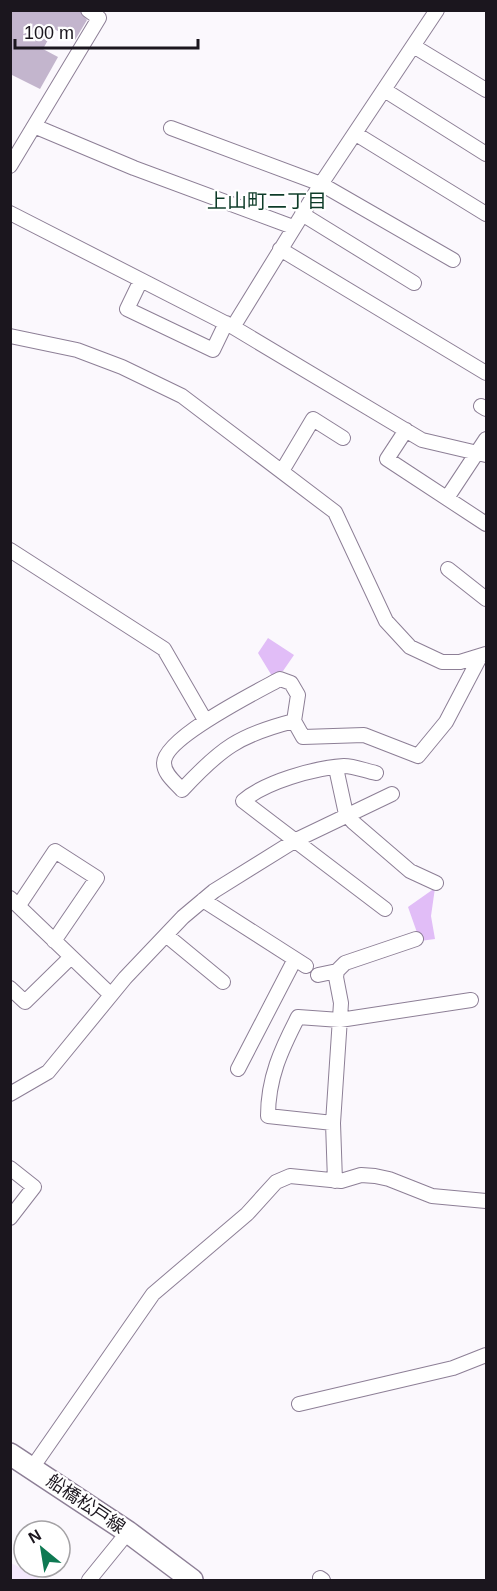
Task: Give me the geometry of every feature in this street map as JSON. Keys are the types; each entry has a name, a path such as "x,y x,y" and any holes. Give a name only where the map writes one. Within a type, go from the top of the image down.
{"main road":[{"name":"船橋松戸線","path":"10,1454 128,1532 192,1581"},
{"name":"船橋松戸線","path":"159,1555 181,1581"}],"street":[{"path":"10,166 99,18 88,10"},
{"path":"141,280 127,309 213,350 321,184 415,47 437,10"},
{"path":"415,47 486,90"},
{"path":"386,91 486,153"},
{"path":"34,126 134,168 293,227"},
{"path":"171,128 321,184 453,260"},
{"path":"356,134 486,214"},
{"path":"10,213 230,325 422,440 484,449 447,498"},
{"path":"302,214 414,283"},
{"path":"280,249 486,373"},
{"path":"10,336 77,350 182,396 335,512 386,621 410,647 442,662 483,656"},
{"path":"282,471 314,419 343,438"},
{"path":"406,430 387,459 486,524"},
{"path":"10,550 164,649 205,720"},
{"path":"448,569 486,599"},
{"path":"294,721 256,731 231,743 209,761 182,790 165,771 164,760 170,750 205,720 280,679 291,683 298,695 294,721 303,737 364,735 418,756 446,722 483,656"},
{"path":"376,773 345,766 274,782 255,790 243,801 385,909"},
{"path":"336,768 346,814 410,871 436,883"},
{"path":"10,1094 48,1072 85,1030 111,995 166,935 203,900 255,863 296,840 346,814 392,794"},
{"path":"54,940 97,878 55,851 15,902 71,957 111,995"},
{"path":"203,900 301,962 238,1069"},
{"path":"166,935 223,982"},
{"path":"318,975 337,971 345,963 416,939"},
{"path":"10,988 25,1002 71,957"},
{"path":"335,1181 333,1123 341,1003 337,971"},
{"path":"333,1123 268,1116 268,1096 276,1058 298,1017 340,1020 471,1000"},
{"path":"10,1168 34,1187 10,1218"},
{"path":"32,1468 153,1294 169,1277 208,1249 239,1221 276,1182 299,1176 335,1181 361,1175 375,1176 390,1179 432,1196 486,1201"},
{"path":"299,1404 453,1368 486,1355"},
{"path":"89,1581 128,1532"}],"shaded area":[{"path":"268,638 294,655 283,671 272,676 258,653"},
{"path":"435,888 431,916 435,939 420,941 408,907"},
{"path":"11,1563 12,1579 38,1579 37,1580 11,1580"}],"building":[{"path":"10,10 79,10 87,20 75,40 54,29 43,49 58,57 40,89 10,74"}],"district":[{"name":"上山町二丁目","path":"267,201"}]}
